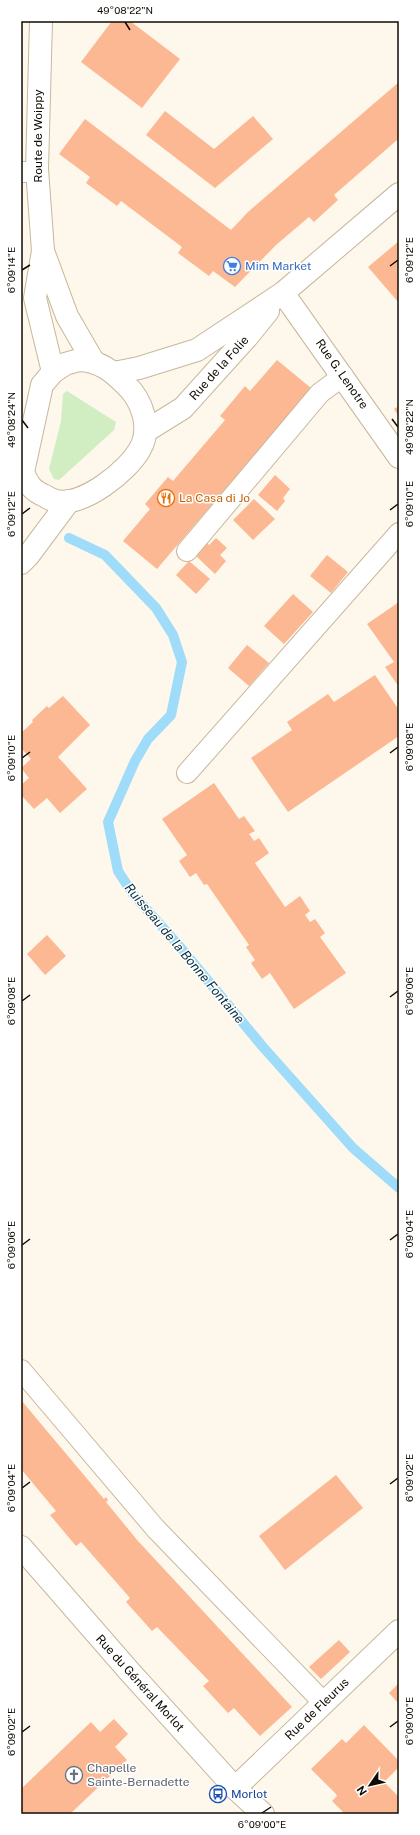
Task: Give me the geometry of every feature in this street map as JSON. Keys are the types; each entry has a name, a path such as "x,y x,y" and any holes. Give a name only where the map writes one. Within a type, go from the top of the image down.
{"street":[{"name":"Route de Woippy","path":"41,21 29,172 43,251 67,316 93,361"},
{"name":"Rue de la Folie","path":"114,373 139,368 197,350 283,293 399,194"},
{"name":"Route de Woippy","path":"43,251 35,298 53,372"},
{"name":"Rue de la Folie","path":"146,431 183,408 247,337 283,293"},
{"name":"Rue G. Lenotre","path":"283,293 399,457"},
{"path":"79,360 93,361 114,373 133,391 143,411 146,431 141,448 106,485 88,495 69,501 57,501 24,486 28,422 42,385 53,372 65,364 79,360"},
{"path":"21,563 28,556 69,501"},
{"name":"Rue du Général Morlot","path":"21,1547 129,1671 235,1788 263,1814"},
{"name":"Rue de Fleurus","path":"235,1788 399,1631"}],"lane":[{"path":"187,551 320,393 343,376"},
{"path":"187,773 399,533"},
{"path":"21,1370 155,1528 324,1703"}],"green space":[{"path":"67,391 116,422 114,430 59,480 54,479 49,469 61,421 63,394"}],"building":[{"path":"112,21 130,21 180,59 142,108 81,62"},
{"path":"399,82 399,142 397,140 334,195 338,200 314,222 309,217 276,245 235,287 213,271 209,276 178,253 182,247 121,201 117,206 86,183 90,177 59,154 85,119 231,230 248,212"},
{"path":"165,111 214,149 253,116 273,139 215,188 146,135"},
{"path":"399,241 399,303 368,267"},
{"path":"277,360 311,388 157,569 123,541 150,509 145,504 168,477 173,481 225,420 220,416 245,386 250,391"},
{"path":"399,406 399,417 394,409"},
{"path":"275,475 290,489 283,498 285,501 277,511 258,495"},
{"path":"254,499 275,519 253,540 233,520"},
{"path":"216,538 227,548 220,555 226,561 215,574 195,555 206,542 209,545"},
{"path":"327,555 348,572 331,593 310,576"},
{"path":"189,561 210,579 196,594 176,575"},
{"path":"293,594 313,612 284,644 264,626"},
{"path":"399,602 399,687 385,667 394,662 367,624"},
{"path":"247,645 269,663 249,686 228,668"},
{"path":"375,675 399,710 399,736 288,812 251,758 292,730 287,722 328,694 334,702"},
{"path":"63,696 90,725 58,757 87,789 60,813 47,798 34,809 21,795 21,785 29,778 21,768 31,759 21,748 21,733 47,706 49,708"},
{"path":"214,783 239,819 244,816 255,831 249,834 254,841 259,838 269,853 255,863 285,907 300,896 310,911 305,915 310,922 315,919 325,933 320,937 346,973 294,1009 270,973 262,979 251,963 255,960 246,947 249,945 207,884 204,885 196,873 190,877 179,861 187,855 162,819"},
{"path":"47,935 66,956 45,975 27,954"},
{"path":"21,1400 104,1499 106,1497 108,1500 106,1502 138,1541 292,1707 260,1736 234,1708 228,1713 203,1686 209,1681 157,1627 152,1631 126,1602 130,1598 81,1542 76,1546 50,1515 56,1511 21,1469"},
{"path":"336,1475 363,1508 285,1570 259,1536"},
{"path":"339,1640 350,1652 321,1679 309,1667"},
{"path":"399,1683 399,1704 389,1693"},
{"name":"Chapelle Sainte-Bernadette","path":"114,1719 128,1734 115,1747 127,1760 70,1814 21,1814 21,1789 91,1722 100,1732"},
{"path":"364,1725 399,1761 399,1767 384,1782 399,1797 399,1814 345,1814 332,1801 337,1796 336,1794 311,1769 342,1739 346,1743"}],"waterway":[{"name":"Ruisseau de la Bonne Fontaine","path":"69,538 105,555 156,608 173,635 182,662 171,715 148,739 135,761 108,822 118,871 133,894 180,947 263,1047 353,1148 399,1188"}],"place":[{"name":"Mim Market","path":"232,266"},
{"name":"La Casa di Jo","path":"166,498"},
{"name":"Chapelle Sainte-Bernadette","path":"74,1775"},
{"name":"Morlot","path":"218,1794"}]}
